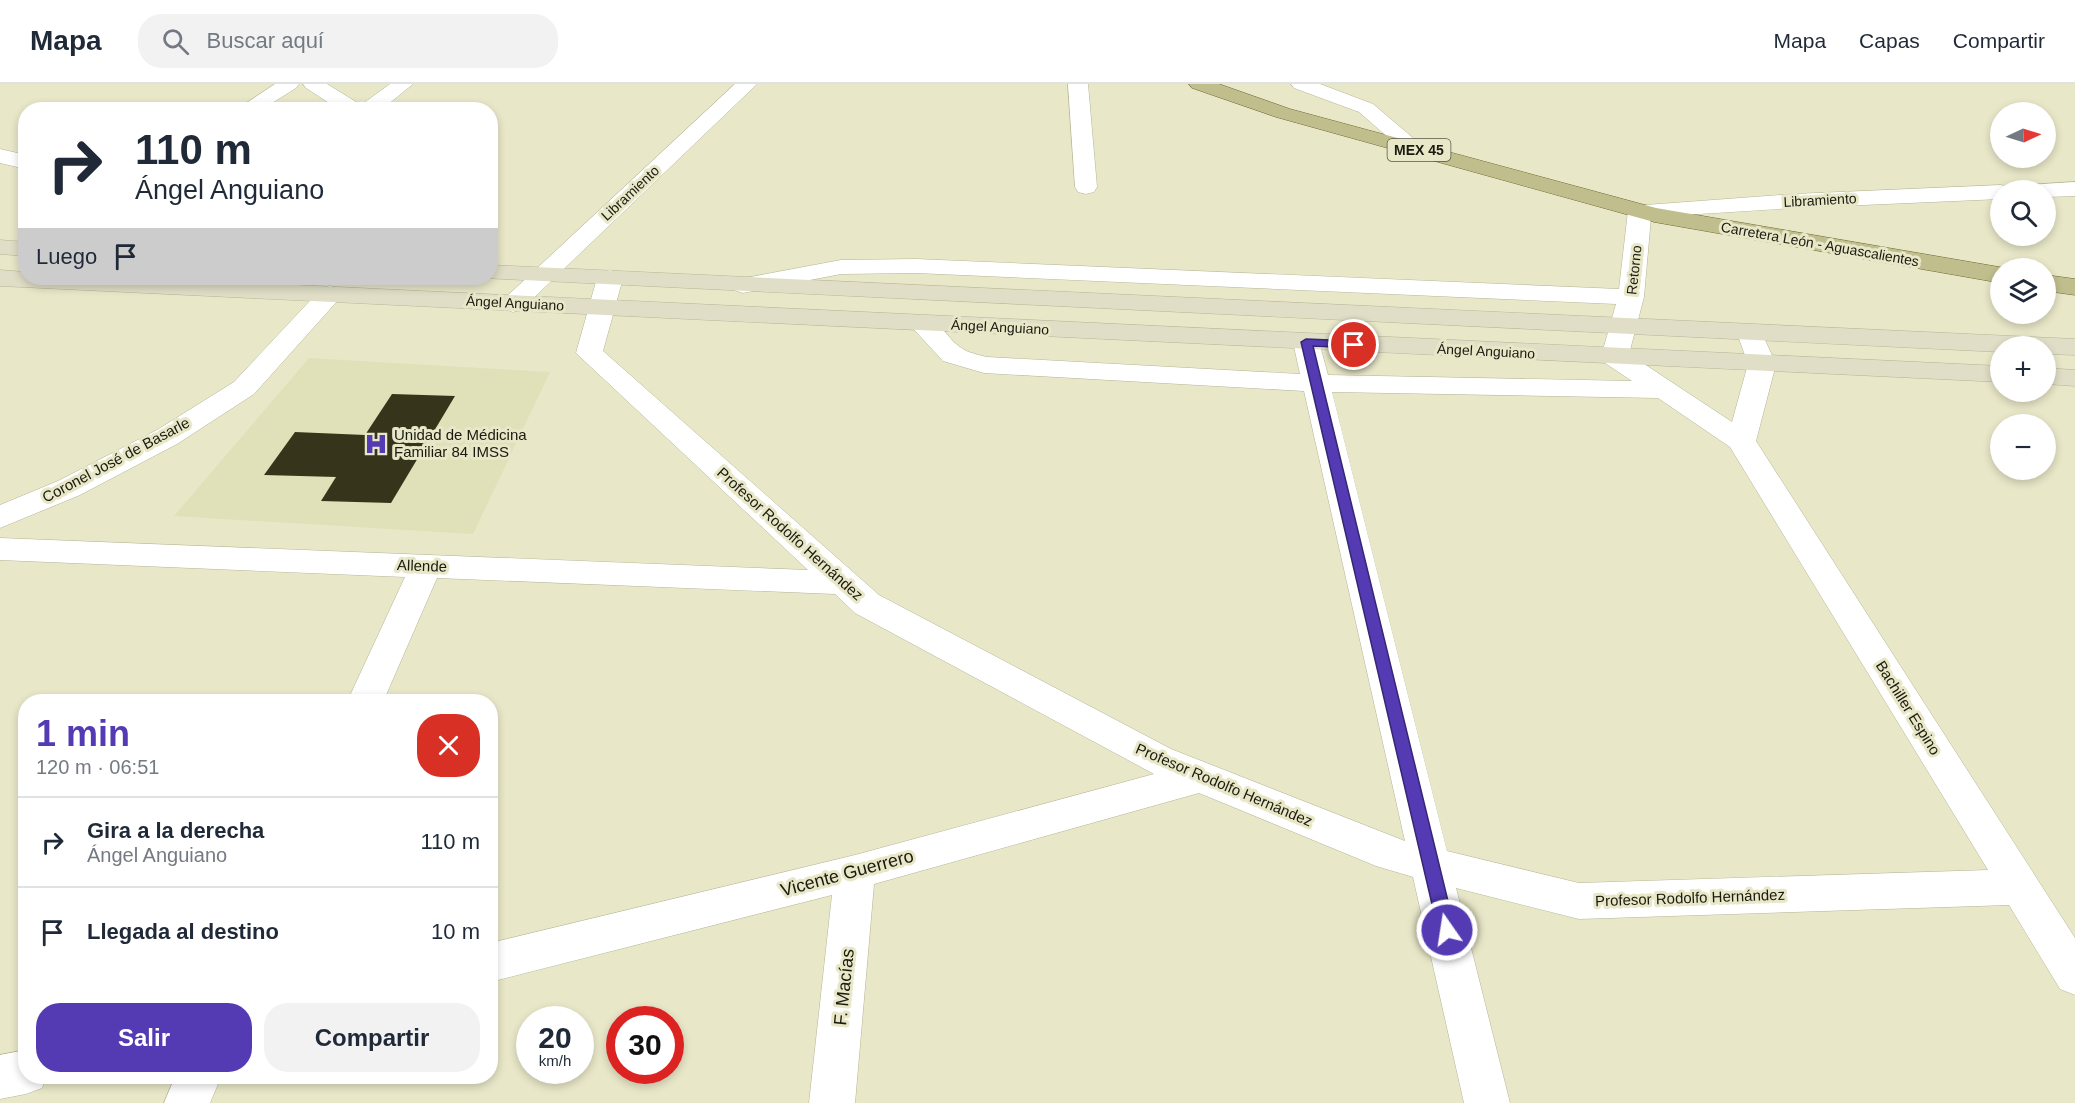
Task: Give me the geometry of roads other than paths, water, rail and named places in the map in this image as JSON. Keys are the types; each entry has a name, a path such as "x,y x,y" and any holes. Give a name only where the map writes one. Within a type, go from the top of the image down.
{"main road":[{"name":"MEX 45","path":"1214,86 1283,113 1640,211"},
{"name":"Carretera León - Aguascalientes","path":"1640,211 1990,273"},
{"path":"2056,284 2075,287"}],"street":[{"path":"259,102 289,84"},
{"path":"313,84 342,102"},
{"path":"378,102 403,84"},
{"name":"Libramiento","path":"513,304 747,84"},
{"path":"1078,84 1086,187"},
{"path":"1300,84 1366,108 1414,149"},
{"path":"0,156 18,160"},
{"path":"2056,189 2075,189"},
{"name":"Libramiento","path":"1640,211 1794,201 1990,192"},
{"name":"Retorno","path":"1615,357 1631,297 1640,211"},
{"path":"0,247 18,248"},
{"path":"743,285 841,267 916,266 1631,297"},
{"path":"498,267 542,275"},
{"name":"Ángel Anguiano","path":"498,272 542,275 606,293 921,323 1990,374"},
{"name":"Ángel Anguiano","path":"0,278 18,279"},
{"name":"Ángel Anguiano","path":"144,285 513,304 606,293 743,285 2075,347"},
{"name":"Profesor Rodolfo Hernández","path":"606,293 589,353 867,604 1158,760 1390,854 1579,901 2020,887"},
{"name":"Coronel José de Basarle","path":"0,517 69,488 167,437 244,388 330,294"},
{"path":"921,323 953,355 984,365 1316,383 1667,390"},
{"path":"1615,357 1741,441 1762,364 1750,333"},
{"path":"1306,342 1487,1103"},
{"path":"2056,377 2075,378"},
{"name":"Bachiller Espino","path":"1741,441 2075,975"},
{"name":"Allende","path":"0,549 843,583"},
{"path":"369,694 426,566"},
{"name":"Vicente Guerrero","path":"498,961 855,872 1201,777"},
{"name":"F. Macías","path":"832,1103 855,872"},
{"path":"0,1077 18,1074"},
{"path":"187,1103 195,1084"}],"place":[{"name":"Unidad de Médicina Familiar 84 IMSS","path":"376,444"}]}
